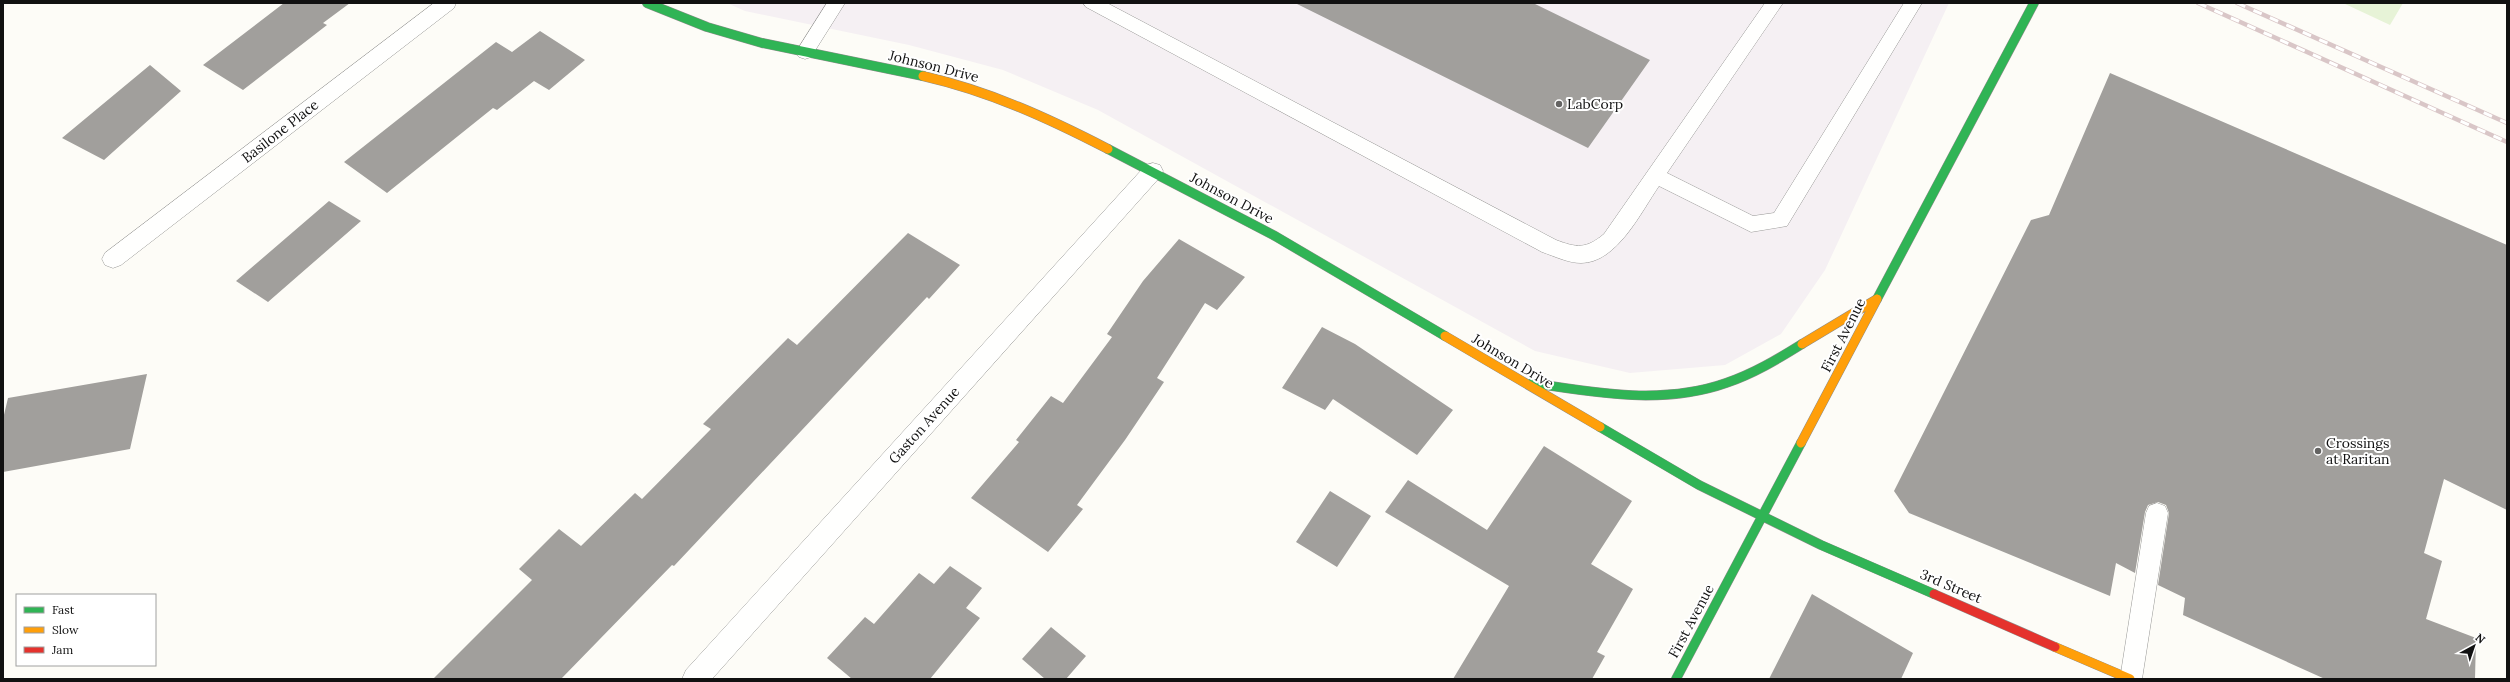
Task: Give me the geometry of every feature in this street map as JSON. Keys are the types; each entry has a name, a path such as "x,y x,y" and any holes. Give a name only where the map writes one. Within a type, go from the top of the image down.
{"street":[{"name":"Basilone Place","path":"114,259 447,3"},
{"name":"Johnson Drive","path":"647,3 707,26 762,43 933,78 981,92 1052,120 1154,171 1275,236 1678,474 1762,518"},
{"name":"First Avenue","path":"1676,679 2034,3"},
{"name":"Gaston Avenue","path":"695,679 1154,171"},
{"path":"1517,380 1578,391 1658,394 1693,391 1736,379 1877,299"},
{"name":"3rd Street","path":"1762,518 2130,679"}],"lane":[{"path":"805,52 836,3"},
{"path":"1092,3 1549,246 1564,252 1579,255 1591,254 1604,247 1611,240 1774,3"},
{"path":"1656,175 1751,224 1780,220 1913,3"},
{"path":"2130,679 2157,513"}],"shaded area":[{"path":"727,3 1949,3 1825,270 1781,334 1725,365 1630,373 1535,351 1098,110 1003,70 909,45 745,11"}],"green space":[{"path":"2343,3 2403,3 2390,25"}],"building":[{"path":"284,3 350,3 323,23 327,25 243,90 203,65"},
{"name":"LabCorp","path":"1295,3 1533,3 1650,60 1588,148"},
{"path":"540,31 585,60 549,90 534,81 497,110 493,108 387,193 344,162 496,42 512,52"},
{"path":"150,65 181,91 104,160 62,138"},
{"name":"Crossings at Raritan","path":"2110,73 2507,245 2507,510 2444,479 2424,553 2442,561 2426,619 2476,638 2475,679 2325,679 2183,615 2185,598 2158,585 2169,513 2166,505 2158,502 2148,505 2145,512 2135,573 2116,563 2110,596 1909,513 1894,491 2031,220 2049,215"},
{"path":"329,201 361,221 268,302 236,281"},
{"path":"908,233 960,265 929,299 927,297 674,566 672,565 561,679 433,679 532,580 519,569 559,529 581,546 635,493 642,499 711,429 703,424 788,338 797,345"},
{"path":"1179,239 1245,277 1217,310 1205,303 1157,378 1164,382 1125,440 1077,505 1083,509 1048,552 971,498 1019,442 1016,440 1051,396 1063,403 1112,337 1107,334 1143,281"},
{"path":"1322,327 1355,344 1453,410 1417,455 1333,399 1325,410 1282,388"},
{"path":"147,374 130,449 3,472 3,419 8,398"},
{"path":"1544,446 1632,501 1591,564 1633,589 1597,652 1605,656 1592,679 1453,679 1509,586 1385,512 1408,480 1487,530"},
{"path":"1330,491 1371,516 1337,567 1296,542"},
{"path":"950,566 982,588 966,608 980,618 930,679 852,679 827,658 865,617 874,624 919,573 934,584"},
{"path":"1812,594 1913,653 1901,679 1769,679"},
{"path":"1051,627 1086,656 1066,679 1045,679 1022,659"}],"railway":[{"path":"2198,3 2507,142"},
{"path":"2237,3 2507,123"}],"traffic: fast":[{"path":"647,3 707,27 762,43 923,76"},
{"path":"1877,299 2034,3"},
{"path":"1108,149 1275,236 1445,336"},
{"path":"1532,383 1623,395 1669,395 1692,392 1726,384 1770,363 1802,344"},
{"path":"1600,427 1699,485 1821,545 1934,594"},
{"path":"1676,679 1801,443"}],"traffic: slow":[{"path":"923,76 971,89 1018,106 1063,126 1108,149"},
{"path":"1802,344 1877,299"},
{"path":"1801,443 1877,299"},
{"path":"1445,336 1600,427"},
{"path":"2055,647 2130,679"}],"traffic: jam":[{"path":"1934,594 2055,647"}],"place":[{"name":"LabCorp","path":"1559,104"},
{"name":"Crossings at Raritan","path":"2318,451"}]}
